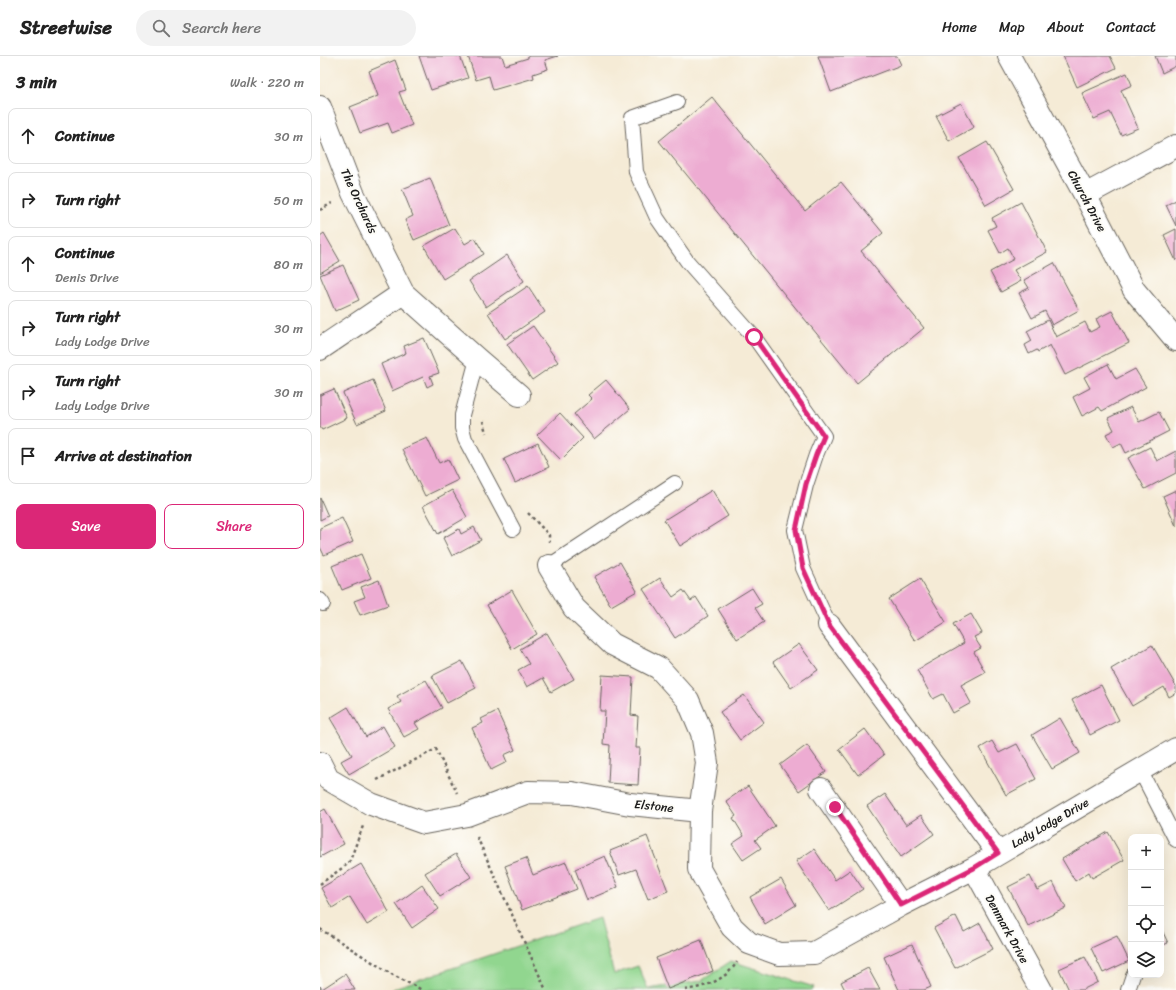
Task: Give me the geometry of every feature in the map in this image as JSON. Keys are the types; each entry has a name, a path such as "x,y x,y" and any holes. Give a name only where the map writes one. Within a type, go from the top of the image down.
{"street":[{"name":"Church Drive","path":"1008,56 1134,290 1176,340"},
{"name":"The Orchards","path":"320,107 353,193 403,293 519,395"},
{"path":"1084,195 1176,146"},
{"path":"320,349 403,293"},
{"path":"549,566 574,608 612,644 659,668 688,700 702,733 707,763 700,811"},
{"path":"829,625 998,853"},
{"name":"Lady Lodge Drive","path":"700,811 699,869 732,926 749,943 779,954 814,953 901,905 974,868 1176,749"},
{"name":"Elstone","path":"320,763 328,778 351,793 371,804 424,823 467,815 528,792 572,793 630,804 700,811"},
{"path":"821,789 901,905"},
{"name":"Denmark Drive","path":"974,868 1040,990"}],"lane":[{"path":"677,102 632,118 636,172 657,218 687,261 754,337 824,436 809,477 796,530 803,568 829,625"},
{"path":"477,359 462,415 462,428 465,439 513,529"},
{"path":"549,566 675,483"},
{"path":"1140,770 1176,840"},
{"path":"1128,990 1132,978"}],"path":[{"path":"482,416 486,434"},
{"path":"527,511 549,535 549,566"},
{"path":"351,793 436,749 546,990"},
{"path":"320,884 350,863 371,804"},
{"path":"320,929 393,975 422,990"},
{"path":"685,990 714,983 733,969 749,943"}],"green space":[{"path":"599,918 614,974 638,966 648,989 701,981 731,961 814,987 812,990 392,990"}],"building":[{"path":"419,56 460,56 468,78 431,90"},
{"path":"468,56 502,56 505,65 528,58 528,56 558,56 545,60 548,69 533,74 534,78 493,90 489,76 476,80"},
{"path":"818,56 897,56 901,65 831,92"},
{"path":"1063,56 1110,56 1116,68 1077,87"},
{"path":"1155,56 1176,56 1176,66 1162,73"},
{"path":"395,60 406,90 399,92 412,125 392,133 388,123 360,133 350,107 378,96 369,71"},
{"path":"1127,73 1132,85 1121,90 1138,128 1121,135 1110,112 1094,119 1082,93"},
{"path":"712,97 805,211 841,182 883,233 861,251 924,328 857,383 659,141"},
{"path":"961,103 974,127 949,141 936,116"},
{"path":"987,142 1014,189 986,205 959,158"},
{"path":"430,178 449,225 414,240 405,220 413,216 402,189"},
{"path":"1176,200 1176,226 1166,205"},
{"path":"1021,202 1047,252 1014,270 1021,281 1001,292 990,272 1014,259 1008,248 1000,253 988,230 996,226 992,218"},
{"path":"455,228 465,244 475,238 484,254 443,279 424,246"},
{"path":"1176,229 1176,261 1164,235"},
{"path":"324,233 340,261 320,273 320,236"},
{"path":"507,255 524,281 486,307 469,281"},
{"path":"1054,263 1079,310 1052,325 1045,311 1032,318 1019,293 1029,288 1024,280"},
{"path":"343,265 359,300 335,311 320,275"},
{"path":"528,286 545,312 505,339 488,313"},
{"path":"1112,311 1129,343 1065,375 1050,345 1038,352 1037,350 1029,354 1025,345 1032,341 1027,331 1048,320 1056,337 1085,322 1090,332 1100,327 1096,319"},
{"path":"533,326 558,362 532,380 507,344"},
{"path":"424,338 439,373 430,376 433,384 427,387 423,377 392,391 381,364 406,353 404,346"},
{"path":"1108,364 1116,379 1135,369 1146,387 1102,411 1099,407 1082,416 1073,397 1090,388 1084,377"},
{"path":"373,380 386,411 357,424 343,393"},
{"path":"606,380 630,409 594,439 574,414 592,399 588,395"},
{"path":"334,389 347,418 322,430 320,427 320,395"},
{"path":"1131,407 1139,422 1159,412 1169,431 1126,453 1121,443 1113,447 1106,434 1114,430 1108,418"},
{"path":"560,413 583,438 561,460 537,435"},
{"path":"427,438 439,463 448,459 458,480 425,496 402,449"},
{"path":"538,443 549,467 515,483 504,459"},
{"path":"1150,447 1157,461 1176,451 1176,473 1145,489 1128,458"},
{"path":"452,490 467,517 438,534 423,506"},
{"path":"712,490 728,516 680,546 664,520"},
{"path":"1176,490 1176,526 1163,496"},
{"path":"320,498 328,516 320,520"},
{"path":"342,518 353,542 324,555 320,547 320,528"},
{"path":"474,527 481,540 452,556 443,538 459,529 461,534"},
{"path":"361,554 371,578 342,590 332,566"},
{"path":"620,562 637,591 611,606 594,577"},
{"path":"660,578 673,597 683,590 691,601 696,597 708,616 675,638 643,589"},
{"path":"920,579 946,622 915,641 889,599"},
{"path":"379,580 388,605 360,615 354,601 365,597 361,587"},
{"path":"752,588 762,604 755,608 764,622 737,639 718,609"},
{"path":"512,590 537,634 512,649 487,605"},
{"path":"971,614 982,633 974,637 981,648 974,652 985,672 961,685 971,703 953,713 943,694 933,699 917,670 964,643 953,624"},
{"path":"547,633 574,679 551,692 543,678 527,687 518,670 529,664 520,649"},
{"path":"799,644 818,670 791,688 773,662"},
{"path":"1152,645 1176,686 1176,693 1169,697 1164,687 1132,706 1111,669"},
{"path":"462,661 476,688 447,703 432,676"},
{"path":"602,675 633,677 631,715 638,716 636,748 640,748 638,785 608,783 610,745 603,744 605,711 600,711"},
{"path":"426,680 442,708 415,723 419,729 404,737 388,709 401,702 397,696"},
{"path":"1101,685 1119,720 1090,735 1072,700"},
{"path":"744,695 764,722 740,740 720,712"},
{"path":"348,707 366,737 383,726 395,747 349,774 341,761 352,755 330,718"},
{"path":"497,711 515,750 504,755 507,762 491,770 472,728 483,723 481,719"},
{"path":"1060,718 1080,753 1052,769 1032,735"},
{"path":"865,729 884,755 858,775 839,749"},
{"path":"992,741 999,753 1017,744 1036,779 1006,795 980,748"},
{"path":"807,745 826,772 799,791 780,765"},
{"path":"748,786 775,826 755,840 761,848 743,860 732,844 744,836 733,818 736,816 726,801"},
{"path":"885,794 906,825 921,815 934,834 901,857 867,806"},
{"path":"325,809 344,844 320,857 320,812"},
{"path":"1108,832 1124,860 1092,878 1089,872 1075,881 1062,859"},
{"path":"647,836 668,891 648,899 636,869 619,875 610,851"},
{"path":"814,849 835,880 850,870 863,889 829,911 796,861"},
{"path":"456,854 471,877 440,896 425,873"},
{"path":"605,856 618,887 587,900 575,869"},
{"path":"526,858 533,875 566,862 577,889 522,910 505,866"},
{"path":"361,864 389,912 367,925 350,897 332,908 321,888"},
{"path":"1030,876 1037,890 1053,882 1066,908 1028,926 1008,887"},
{"path":"781,879 796,905 765,924 750,897"},
{"path":"422,885 439,909 412,928 396,904"},
{"path":"956,916 964,932 980,923 993,949 955,968 934,928"},
{"path":"1164,934 1168,943 1164,945"},
{"path":"1117,936 1128,961 1103,973 1091,948"},
{"path":"701,940 713,971 668,989 656,958"},
{"path":"912,944 931,987 924,990 899,990 884,957"},
{"path":"1085,957 1098,982 1082,990 1069,990 1059,969"},
{"path":"868,968 880,990 845,990 841,982"},
{"path":"345,974 355,990 320,990 320,986 322,989"}],"route":[{"path":"754,337 824,436 806,484 796,530 803,568 829,625 998,853 974,868 901,905 835,807"}]}
